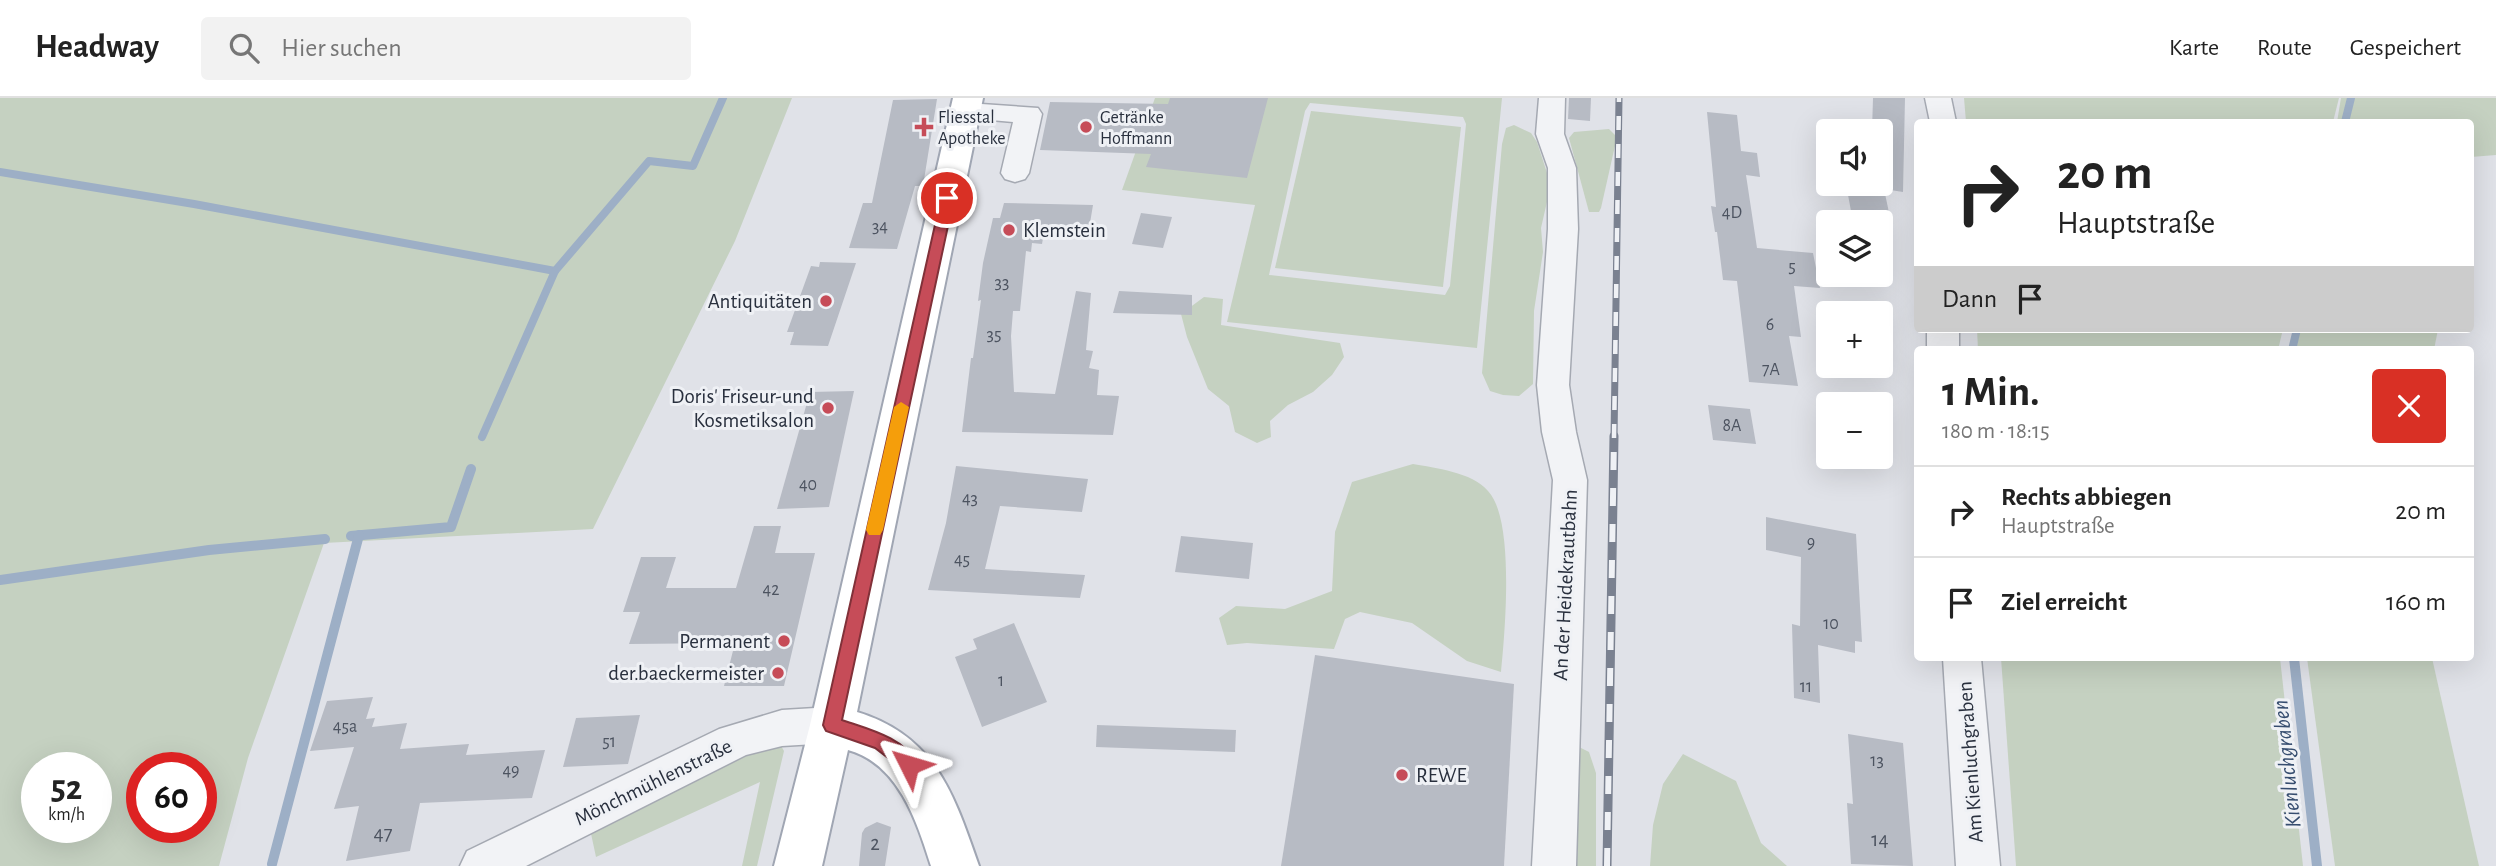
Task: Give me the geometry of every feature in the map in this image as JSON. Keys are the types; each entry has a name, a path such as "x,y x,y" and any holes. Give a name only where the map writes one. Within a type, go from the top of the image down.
{"main road":[{"path":"798,866 832,725 967,105"},
{"path":"832,725 881,742 909,765 927,794 955,866"}],"street":[{"name":"An der Heidekrautbahn","path":"1552,98 1550,134 1562,168 1563,229 1553,385 1559,432 1570,480 1554,866"},
{"path":"1938,98 1942,119"},
{"path":"967,105 1028,114 1015,173"},
{"name":"Am Kienluchgraben","path":"1962,661 1978,866"},
{"name":"Mönchmühlenstraße","path":"482,866 733,742 764,730 795,724 832,725"}],"green space":[{"path":"0,98 792,98 735,241 593,529 324,543 248,758 219,866 0,866"},
{"path":"1155,98 1502,98 1477,348 1227,322 1255,205 1122,190","holes":["1310,103 1463,117 1466,124 1450,286 1445,295 1269,275 1305,111"]},
{"path":"1964,98 2339,98 2334,119 1966,119"},
{"path":"2341,98 2496,98 2496,155 2474,157 2474,119 2338,119"},
{"path":"1311,111 1461,127 1443,287 1275,268"},
{"path":"1514,125 1531,133 1537,142 1548,176 1549,193 1541,228 1543,252 1534,311 1533,384 1519,396 1490,391 1482,373 1502,144 1506,128"},
{"path":"1609,129 1617,137 1601,208 1599,212 1589,212 1569,138 1574,132"},
{"path":"1204,297 1223,299 1221,325 1340,343 1344,357 1332,375 1313,392 1288,405 1270,421 1271,437 1257,443 1235,432 1229,406 1208,389 1187,337 1181,314"},
{"path":"1977,333 2282,333 2279,346 1978,346"},
{"path":"2299,333 2437,333 2435,346 2297,346"},
{"path":"1413,464 1473,479 1488,491 1496,505 1502,525 1506,577 1501,672 1467,661 1412,623 1360,612 1345,619 1334,649 1247,643 1227,645 1219,618 1236,606 1285,609 1332,591 1335,532 1352,482"},
{"path":"2001,661 2280,661 2303,866 2016,866"},
{"path":"2307,661 2433,661 2479,866 2335,866"},
{"path":"780,744 784,751 757,866 742,866 760,782 596,857 590,829 757,747"},
{"path":"1577,746 1589,752 1596,773 1596,866 1570,866"},
{"path":"1683,754 1736,781 1761,843 1787,866 1650,866 1653,825 1663,784"}],"building":[{"path":"1170,98 1268,98 1247,178 1146,167 1151,154 1040,150 1050,102 1168,104"},
{"path":"1569,98 1591,98 1590,121 1568,119"},
{"path":"1873,98 1905,98 1903,192 1893,190 1893,119 1872,119"},
{"path":"937,99 923,186 915,186 897,249 849,248 863,203 872,203 893,100"},
{"path":"1707,112 1737,115 1741,151 1757,153 1760,177 1746,175 1757,248 1813,253 1816,287 1820,288 1794,286 1801,337 1789,336 1798,386 1749,382 1737,281 1723,280 1711,206 1716,207"},
{"path":"1848,196 1885,196 1888,210 1851,210"},
{"path":"1004,203 1093,205 1089,229 1045,227 1042,244 1032,243 1031,252 1026,251 1020,311 1013,311 1011,336 1014,392 1055,394 1076,291 1091,293 1086,350 1093,351 1089,368 1099,370 1097,395 1119,396 1113,435 962,432 981,300 978,301 983,263 993,218 1000,218"},
{"path":"1141,213 1172,217 1163,248 1132,244"},
{"path":"820,262 856,263 828,346 790,345 794,332 787,332 811,266 819,267"},
{"path":"1119,291 1192,295 1192,315 1113,313"},
{"path":"854,391 829,507 777,509 810,392"},
{"path":"1708,405 1750,409 1756,444 1713,440"},
{"path":"956,466 1088,479 1082,512 1000,506 985,569 1085,575 1080,598 928,590 946,523"},
{"path":"1766,517 1856,534 1862,642 1855,641 1855,653 1818,645 1820,703 1794,698 1792,624 1800,626 1801,557 1766,550"},
{"path":"754,526 781,526 775,553 815,553 784,686 724,686 735,643 629,644 640,612 623,612 641,557 676,557 666,588 736,588"},
{"path":"1181,536 1253,543 1249,579 1175,572"},
{"path":"1014,623 1047,702 982,727 955,657 977,649 973,639"},
{"name":"REWE","path":"1315,655 1514,684 1504,866 1281,866"},
{"path":"373,697 366,719 375,718 372,727 407,723 400,749 469,744 466,755 545,750 532,798 420,803 410,851 346,861 359,806 334,809 354,747 310,751 327,701"},
{"path":"640,715 628,764 563,767 576,718"},
{"path":"1097,725 1236,730 1235,752 1096,747"},
{"path":"1848,734 1903,743 1913,866 1851,864 1847,803 1853,804"},
{"path":"877,822 891,827 885,866 859,866 862,833 865,828"}],"waterway":[{"path":"555,271 649,161 693,166 723,98"},
{"name":"Kienluchgraben","path":"2346,119 2351,98"},
{"path":"0,172 194,204 555,271"},
{"path":"482,437 555,271"},
{"name":"Kienluchgraben","path":"2293,346 2296,333"},
{"path":"359,535 451,527 471,469"},
{"path":"272,864 359,535"},
{"path":"351,536 359,535"},
{"path":"0,580 209,550 325,539"},
{"name":"Kienluchgraben","path":"2294,661 2317,866"}],"railway":[{"path":"1614,438 1619,98"},
{"path":"1607,866 1614,436"}],"slow traffic":[{"path":"874,530 901,407"}],"place":[{"name":"Fliesstal Apotheke","path":"924,127"},
{"name":"Getränke Hoffmann","path":"1086,127"},
{"name":"Klemstein","path":"1009,230"},
{"name":"Antiquitäten","path":"826,301"},
{"name":"Doris' Friseur-und Kosmetiksalon","path":"828,408"},
{"name":"Permanent","path":"784,641"},
{"name":"der.baeckermeister","path":"778,673"},
{"name":"REWE","path":"1402,775"}],"route":[{"path":"909,765 872,737 832,725 947,198"}]}
